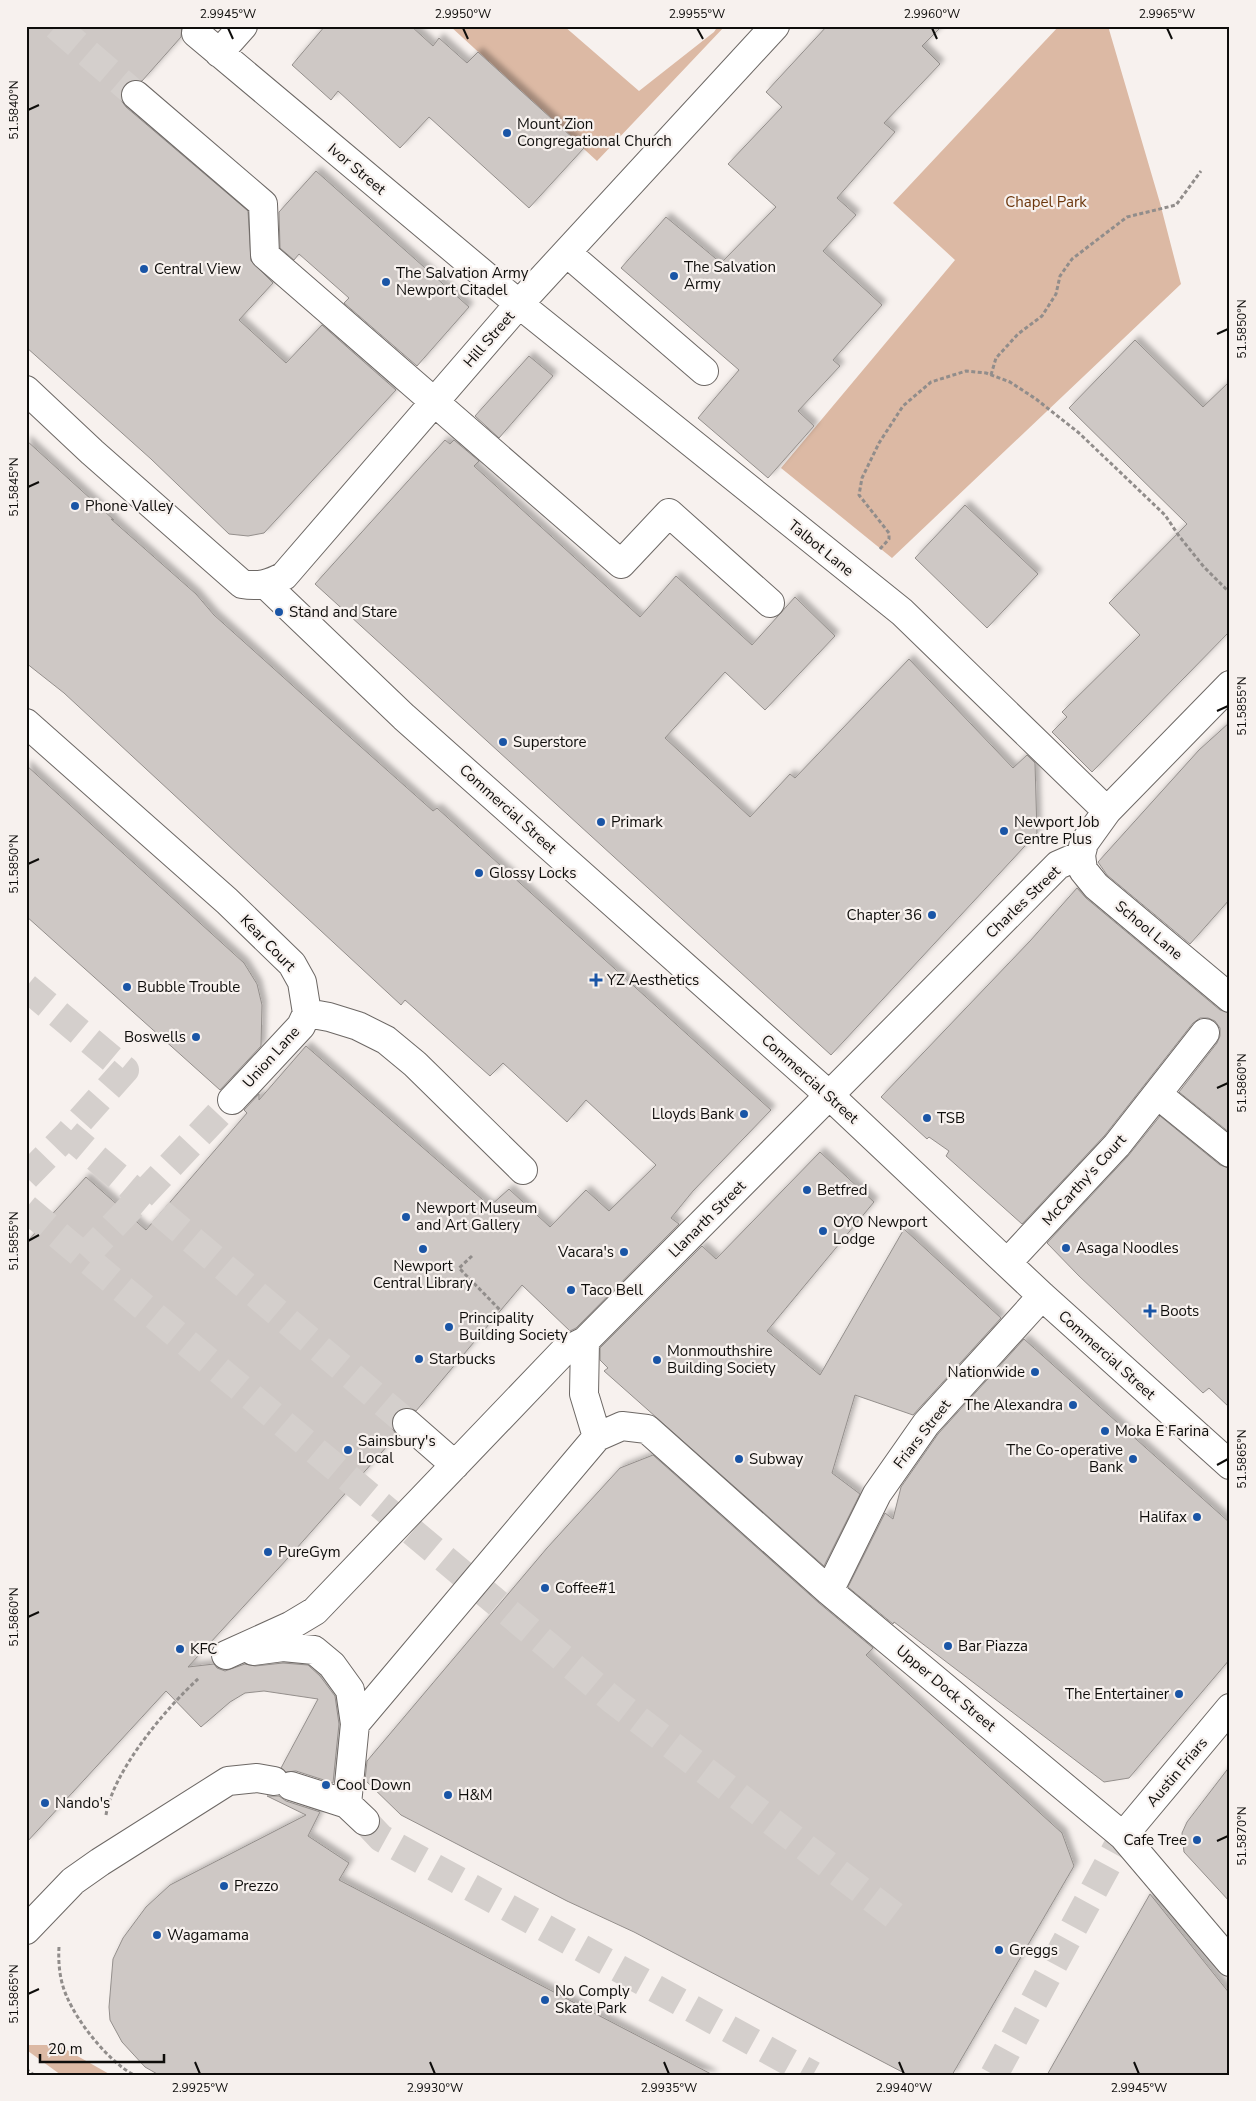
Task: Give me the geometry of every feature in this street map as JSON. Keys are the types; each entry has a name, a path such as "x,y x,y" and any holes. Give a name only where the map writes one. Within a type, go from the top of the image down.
{"street":[{"path":"219,54 243,26"},
{"name":"Hill Street","path":"266,585 284,576 519,304 775,26"},
{"name":"Ivor Street","path":"196,33 519,304"},
{"path":"136,95 262,204 265,255 621,564 669,513 770,603"},
{"path":"567,253 704,371"},
{"name":"Talbot Lane","path":"519,304 902,612 1107,811"},
{"path":"26,390 92,452 242,584 266,585"},
{"name":"Commercial Street","path":"266,585 404,717 829,1095 1042,1296 1230,1465"},
{"name":"Charles Street","path":"829,1095 1070,860 1107,811 1230,685"},
{"name":"Kear Court","path":"26,723 227,901 292,964 302,982 307,1014"},
{"name":"School Lane","path":"1070,860 1083,870 1096,886 1230,998"},
{"path":"307,1014 329,1017 358,1026 386,1040 415,1064 523,1170"},
{"name":"Union Lane","path":"232,1100 301,1026 307,1014"},
{"name":"McCarthy's Court","path":"1007,1263 1118,1145 1206,1033"},
{"path":"1157,1094 1230,1154"},
{"name":"Llanarth Street","path":"356,1724 350,1690 332,1665 314,1650 283,1647 226,1655 290,1626 314,1611 563,1352 585,1341 829,1095"},
{"name":"Friars Street","path":"829,1591 877,1494 926,1424 1042,1296"},
{"path":"26,1930 80,1876 228,1781 257,1778 283,1784 356,1812 356,1724 597,1437 584,1394 585,1341"},
{"path":"407,1423 455,1465"},
{"name":"Upper Dock Street","path":"597,1437 622,1426 647,1429 829,1591 1123,1836 1230,1962"},
{"name":"Austin Friars","path":"1123,1836 1230,1708"}],"path":[{"path":"991,375 996,358 1018,334 1042,316 1056,294 1060,276 1072,259 1127,217 1176,205 1202,171"},
{"path":"854,574 889,539 890,533 859,495 862,478 879,443 903,406 931,382 966,371 986,373 1010,382 1079,433 1165,515 1199,561 1230,593"},
{"path":"472,1256 459,1268 501,1311"},
{"path":"109,1798 140,1744 174,1701"},
{"path":"59,1942 60,1975 67,1997 97,2044 134,2075"},
{"path":"26,2069 34,2075"}],"green space":[{"path":"450,26 564,26 639,91 714,32 718,26 725,26 597,161"},
{"name":"Chapel Park","path":"1059,26 1108,26 1160,203 1181,284 892,558 781,468 955,260 893,203"},
{"path":"28,2045 58,2045 111,2075 61,2075 28,2051"}],"building":[{"path":"26,26 182,26 181,37 142,81 131,80 124,85 121,100 126,107 248,211 251,261 273,283 239,320 286,363 322,325 396,390 264,533 248,536 229,534 151,459 26,347"},
{"name":"Mount Zion Congregational Church","path":"325,26 411,26 433,46 439,38 467,63 478,52 584,148 529,208 429,117 400,148 338,91 331,100 292,65"},
{"path":"827,26 942,26 922,46 940,64 884,123 895,132 837,198 856,215 823,251 882,305 833,360 840,366 798,411 814,426 768,478 698,418 739,370 621,268 666,217 721,263 776,207 728,164 782,107 766,92"},
{"name":"The Salvation Army Newport Citadel","path":"316,171 469,307 417,366 344,303 349,298 299,254 294,260 280,248 279,212"},
{"path":"1135,340 1203,407 1230,381 1230,631 1092,772 1052,732 1067,717 1062,712 1140,635 1109,603 1187,524 1069,408"},
{"path":"529,356 553,376 499,438 475,416"},
{"path":"26,440 196,594 214,615 433,811 437,808 771,1110 693,1191 671,1218 679,1224 576,1328 570,1331 522,1285 416,1411 410,1408 402,1408 395,1413 392,1420 392,1428 396,1434 389,1444 188,1667 214,1664 217,1668 225,1671 245,1664 255,1666 283,1663 308,1665 320,1676 335,1696 339,1724 333,1783 296,1771 286,1772 281,1768 318,1699 264,1691 245,1693 230,1702 201,1727 166,1691 26,1843 26,1243 86,1177 146,1230 247,1113 244,1110 259,1094 259,1100 306,1046 490,1206 509,1189 550,1227 586,1190 609,1211 656,1165 586,1100 567,1122 503,1063 490,1076 405,1000 401,1005 64,693 26,663"},
{"path":"445,440 450,444 454,440 479,461 474,466 640,617 676,576 752,645 795,597 835,636 765,710 725,672 665,738 750,817 790,774 795,778 909,659 1013,768 1027,755 1035,763 1037,833 831,1055 315,584"},
{"path":"965,505 1038,574 987,628 915,558"},
{"path":"1230,722 1230,899 1190,944 1107,875 1098,862 1199,750"},
{"path":"26,765 244,963 257,984 262,1005 261,1046 220,1090 26,916"},
{"path":"1077,888 1086,898 1220,1010 1230,1013 1230,1133 1179,1092 1217,1043 1220,1036 1220,1028 1215,1021 1208,1018 1200,1018 1193,1023 1105,1135 1022,1224 946,1156 949,1151 929,1137 927,1139 881,1097 1030,941"},
{"path":"1160,1116 1220,1165 1230,1168 1230,1408 1209,1388 1203,1393 1079,1276 1047,1243 1128,1156"},
{"path":"820,1152 874,1202 767,1331 820,1375 904,1229 1001,1318 913,1415 855,1395 832,1473 860,1494 824,1566 604,1371 608,1368 600,1360 600,1348 702,1246 716,1259"},
{"path":"1024,1339 1230,1523 1230,1659 1129,1778 1104,1782 894,1622 893,1624 848,1587 885,1513 893,1519 901,1487 938,1434"},
{"path":"653,1455 819,1603 873,1648 866,1655 1062,1833 1074,1866 952,2075 908,2075 634,1932 567,1901 401,1815 365,1780 367,1761 547,1548 620,1468"},
{"path":"1230,1766 1230,1902 1184,1852 1182,1833 1187,1822"},
{"path":"267,1796 279,1796 286,1801 320,1812 308,1836 349,1863 339,1880 713,2075 159,2075 145,2067 122,2042 110,2020 109,2007 113,1959 123,1938 146,1907 170,1885 306,1815"},
{"path":"1150,1894 1230,1994 1230,2075 1047,2075"}],"tunnel":[{"path":"56,26 136,95"},
{"path":"26,987 125,1070 68,1134 407,1423"},
{"path":"84,1257 232,1100"},
{"path":"26,1177 68,1134"},
{"path":"26,1208 614,1701 895,1916"},
{"path":"365,1821 381,1838 813,2075"},
{"path":"994,2075 1123,1836"}],"place":[{"name":"Mount Zion Congregational Church","path":"507,133"},
{"name":"Central View","path":"144,269"},
{"name":"The Salvation Army","path":"674,276"},
{"name":"The Salvation Army Newport Citadel","path":"386,282"},
{"name":"Phone Valley","path":"75,506"},
{"name":"Stand and Stare","path":"279,612"},
{"name":"Superstore","path":"503,742"},
{"name":"Primark","path":"601,822"},
{"name":"Newport Job Centre Plus","path":"1004,831"},
{"name":"Glossy Locks","path":"479,873"},
{"name":"Chapter 36","path":"932,915"},
{"name":"YZ Aesthetics","path":"596,980"},
{"name":"Bubble Trouble","path":"127,987"},
{"name":"Boswells","path":"196,1037"},
{"name":"Lloyds Bank","path":"744,1114"},
{"name":"TSB","path":"927,1118"},
{"name":"Betfred","path":"807,1190"},
{"name":"Newport Museum and Art Gallery","path":"406,1217"},
{"name":"OYO Newport Lodge","path":"823,1231"},
{"name":"Asaga Noodles","path":"1066,1248"},
{"name":"Newport Central Library","path":"423,1249"},
{"name":"Vacara's","path":"624,1252"},
{"name":"Taco Bell","path":"571,1290"},
{"name":"Boots","path":"1150,1311"},
{"name":"Principality Building Society","path":"449,1327"},
{"name":"Starbucks","path":"419,1359"},
{"name":"Monmouthshire Building Society","path":"657,1360"},
{"name":"Nationwide","path":"1035,1372"},
{"name":"The Alexandra","path":"1073,1405"},
{"name":"Moka E Farina","path":"1105,1431"},
{"name":"Sainsbury's Local","path":"348,1450"},
{"name":"Subway","path":"739,1459"},
{"name":"The Co-operative Bank","path":"1133,1459"},
{"name":"Halifax","path":"1197,1517"},
{"name":"PureGym","path":"268,1552"},
{"name":"Coffee#1","path":"545,1588"},
{"name":"Bar Piazza","path":"948,1646"},
{"name":"KFC","path":"180,1649"},
{"name":"The Entertainer","path":"1179,1694"},
{"name":"Cool Down","path":"326,1785"},
{"name":"H&M","path":"448,1795"},
{"name":"Nando's","path":"45,1803"},
{"name":"Cafe Tree","path":"1197,1840"},
{"name":"Prezzo","path":"224,1886"},
{"name":"Wagamama","path":"157,1935"},
{"name":"Greggs","path":"999,1950"},
{"name":"No Comply Skate Park","path":"545,2000"}]}
